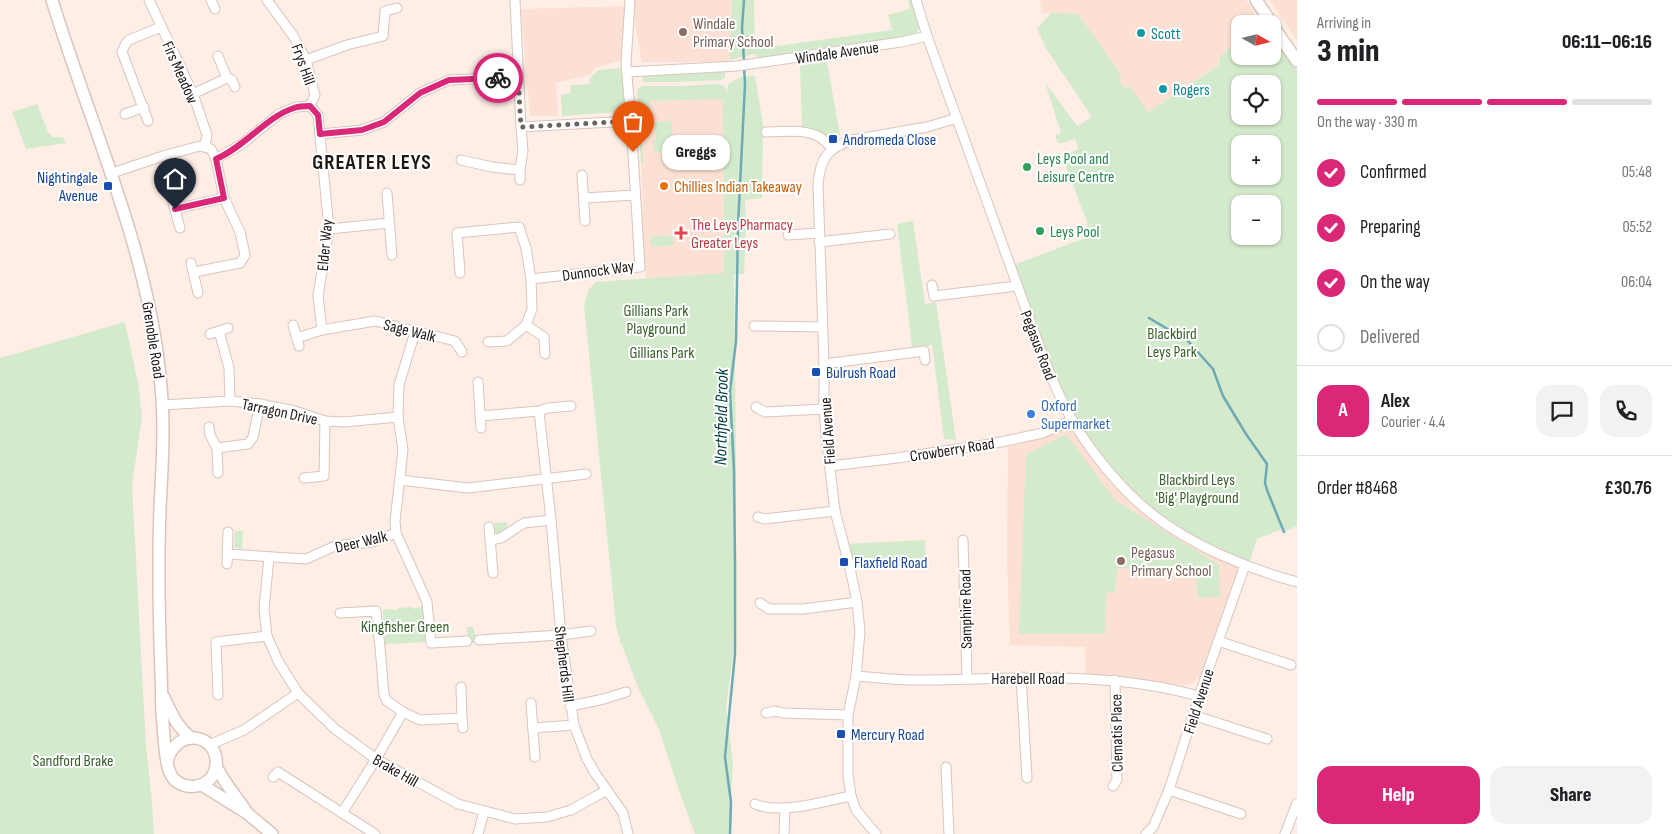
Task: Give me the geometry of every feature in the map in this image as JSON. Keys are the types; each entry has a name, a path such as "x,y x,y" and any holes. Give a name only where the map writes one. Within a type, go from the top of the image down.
{"street":[{"name":"Grenoble Road","path":"52,0 112,173 136,252 156,342 163,405 159,578 162,710 167,762"},
{"name":"Firs Meadow","path":"149,0 193,94 207,135 205,146"},
{"path":"211,0 215,9"},
{"name":"Frys Hill","path":"267,0 294,37 306,60 315,95 310,106"},
{"path":"515,0 523,151 520,180"},
{"name":"Dunnock Way","path":"531,279 640,267 626,64 630,0"},
{"name":"Pegasus Road","path":"916,0 1053,383 1072,420 1100,460 1126,491 1153,515 1225,557 1263,572 1297,582"},
{"path":"1256,0 1266,15"},
{"path":"306,60 347,45 385,40 386,11 397,8"},
{"path":"148,121 122,52 129,40 161,27"},
{"name":"Windale Avenue","path":"627,72 739,66 901,42 928,36"},
{"path":"1281,37 1297,61"},
{"path":"218,56 227,78 232,80 235,87"},
{"path":"216,159 242,144 279,114 296,107 310,106 318,115 320,134 362,130 384,122 420,93 449,80 518,77"},
{"path":"193,94 227,78"},
{"path":"125,114 144,107"},
{"path":"766,132 811,133 821,138 833,149 842,143 852,140 927,127 957,118"},
{"path":"521,127 631,121"},
{"name":"Elder Way","path":"320,134 329,229 318,296 322,330"},
{"path":"112,173 166,155 205,146 211,149 216,159 224,198 240,232 245,255 240,263 193,268 198,293"},
{"name":"Field Avenue","path":"833,149 824,157 819,170 824,410 835,511 850,568 857,602 860,632 856,676 848,715 848,775 851,796 856,810 876,834"},
{"path":"461,160 520,170"},
{"path":"582,175 585,221"},
{"path":"168,184 180,228"},
{"path":"387,193 392,255"},
{"path":"584,198 635,195"},
{"path":"175,209 224,198"},
{"path":"329,229 389,223"},
{"path":"460,273 457,233 519,227 526,248 531,279 532,309 526,325 507,341 488,342"},
{"path":"788,235 819,238 890,234"},
{"path":"932,285 934,296 1017,286"},
{"name":"Sage Walk","path":"322,330 375,321 455,341 462,352"},
{"path":"293,325 298,342 322,330"},
{"path":"526,325 544,338 545,354"},
{"path":"754,326 822,327"},
{"path":"219,331 229,368 230,401"},
{"path":"415,332 399,385 398,417 403,450 395,521 396,533 427,602 431,644 466,640"},
{"path":"824,364 924,351 925,360"},
{"path":"478,382 481,428"},
{"name":"Tarragon Drive","path":"163,405 230,401 260,404 295,411 325,421 344,422 398,417"},
{"path":"217,448 248,444 253,437 260,404"},
{"path":"480,416 571,406"},
{"path":"756,408 765,412 824,410"},
{"name":"Shepherds Hill","path":"539,411 561,635 570,706 574,725 587,759 623,813 628,834"},
{"name":"Crowberry Road","path":"830,466 991,444 1043,432 1072,420"},
{"path":"304,478 324,476 325,421"},
{"path":"209,427 210,435 217,448 218,473"},
{"path":"400,480 468,488 586,474"},
{"path":"758,517 764,519 835,511"},
{"path":"490,540 501,538 524,523 551,520"},
{"path":"489,527 493,573"},
{"name":"Deer Walk","path":"228,532 228,559 269,557 306,559 335,546 372,542 396,533"},
{"name":"Samphire Road","path":"963,540 967,678"},
{"name":"Brake Hill","path":"269,557 264,609 267,636 278,661 298,693 335,729 376,759 458,804 515,819 547,817 571,810 608,790"},
{"name":"Field Avenue","path":"1146,834 1153,827 1169,790 1198,696 1245,564"},
{"path":"760,603 769,609 794,609 857,602"},
{"path":"340,614 376,611 384,695 387,701 402,712 420,720 462,718"},
{"path":"479,640 561,635 591,631"},
{"path":"218,695 216,642 267,636"},
{"path":"1218,641 1291,665"},
{"name":"Harebell Road","path":"856,676 908,680 1021,677 1086,678 1115,680 1174,689 1198,696"},
{"path":"1021,677 1026,778"},
{"name":"Clematis Place","path":"1113,786 1117,780 1115,680"},
{"path":"461,687 463,728"},
{"path":"570,706 626,692"},
{"path":"210,745 244,730 298,693"},
{"name":"Grenoble Road","path":"162,694 173,718 181,730 190,738"},
{"path":"531,703 535,757"},
{"path":"766,713 775,711 848,715"},
{"path":"342,813 376,759 402,712"},
{"path":"1193,715 1267,739"},
{"path":"533,728 574,725"},
{"path":"216,766 212,778 202,785 192,787 181,785 174,780 167,762 170,750 180,741 198,738 210,745 215,754 216,766 225,784 236,796 247,813"},
{"path":"946,767 948,834"},
{"path":"273,777 278,772 375,834"},
{"path":"202,785 247,813 272,834"},
{"path":"1169,790 1241,814"},
{"path":"755,804 763,808 785,808 851,796"},
{"path":"1285,834 1297,802"},
{"path":"784,834 785,808"},
{"path":"478,834 484,812"}],"shaded area":[{"name":"Windale Primary School","path":"631,0 732,0 730,60 720,62 642,62"},
{"path":"1040,0 1246,0 1255,15 1231,15 1231,48 1221,55 1218,61 1219,65 1148,112 1130,87 1125,89 1118,79 1122,76 1078,15 1042,13"},
{"path":"1270,0 1297,0 1297,41 1281,15"},
{"path":"629,6 622,60 595,68 591,75 556,83 558,116 530,116 521,9"},
{"path":"723,99 724,273 646,280 641,230 643,205 639,123 641,123 641,117 649,101"},
{"name":"Pegasus Primary School","path":"1063,429 1071,431 1100,460 1245,565 1218,641 1199,678 1189,685 1086,678 1085,647 1010,645 1007,557 1008,447 1046,437"}],"green space":[{"path":"732,0 754,0 755,49 892,30 888,15 910,9 908,0 913,0 920,26 915,35 911,36 756,58 755,54 730,60"},
{"name":"Blackbird Leys Park","path":"1051,13 1078,14 1122,76 1118,79 1125,89 1130,86 1148,112 1219,65 1222,54 1231,48 1231,65 1281,65 1281,49 1297,70 1297,526 1283,532 1282,529 1257,539 1248,566 1188,537 1126,491 1072,420 1017,286 1016,264 1088,237 1087,222 1063,159 1064,155 1079,149 1075,139 1058,143 1055,135 1061,133 1045,82 1077,126 1092,117 1047,50 1037,29"},
{"path":"827,62 840,135 832,137 802,130 800,66"},
{"path":"622,68 624,110 620,112 562,116 561,95 570,93 571,85 590,84 590,78 599,70"},
{"path":"725,69 725,78 721,80 643,82 642,74"},
{"name":"Gillians Park","path":"755,76 763,125 762,198 745,200 744,274 734,274 736,455 733,654 726,707 733,763 729,834 695,834 659,729 638,687 619,642 584,305 588,291 595,282 724,273 723,99 649,101 650,116 641,117 643,162 641,163 637,90 642,86 718,84 724,86 727,93 728,84 741,77"},
{"path":"37,104 48,132 53,137 63,137 66,143 26,149 12,112"},
{"path":"669,118 671,118 674,151 654,152 653,140 656,140 655,122 669,121"},
{"path":"913,221 925,304 936,302 956,440 944,439 932,345 912,346 897,224"},
{"path":"673,235 674,245 651,247 650,237"},
{"name":"Sandford Brake","path":"125,322 139,388 142,417 132,485 146,746 154,834 0,834 0,358"},
{"path":"1066,434 1115,500 1219,565 1220,597 1197,598 1196,569 1117,568 1115,592 1106,593 1105,634 1019,634 1026,455"},
{"path":"507,522 508,529 499,534 495,532 494,523"},
{"path":"235,531 243,531 242,549 234,547"},
{"path":"925,540 926,565 850,568 843,544"},
{"name":"Kingfisher Green","path":"424,606 427,642 385,645 384,609 397,610 399,608 412,607 414,609"},
{"path":"467,627 473,627 476,636 474,636 474,643 468,644"}],"waterway":[{"name":"Northfield Brook","path":"744,0 742,28 744,62"},
{"name":"Northfield Brook","path":"730,834 731,802 725,757 735,654 734,470 730,391 736,341 744,67"},
{"path":"1149,318 1188,341 1213,369 1223,396 1267,464 1265,483 1284,532"}],"way so far":[{"path":"498,78 518,77 521,127 631,121 633,152"}],"place":[{"name":"Windale Primary School","path":"683,32"},
{"name":"Scott","path":"1141,33"},
{"name":"Rogers","path":"1163,89"},
{"name":"Andromeda Close","path":"833,139"},
{"name":"Greggs","path":"633,152"},
{"name":"Leys Pool and Leisure Centre","path":"1027,167"},
{"name":"Nightingale Avenue","path":"108,186"},
{"name":"Chillies Indian Takeaway","path":"664,186"},
{"name":"Leys Pool","path":"1040,231"},
{"name":"The Leys Pharmacy Greater Leys","path":"681,233"},
{"name":"Bulrush Road","path":"816,372"},
{"name":"Oxford Supermarket","path":"1031,414"},
{"name":"Pegasus Primary School","path":"1121,561"},
{"name":"Flaxfield Road","path":"844,562"},
{"name":"Mercury Road","path":"841,734"}],"district":[{"name":"GREATER LEYS","path":"372,162"}],"route":[{"path":"175,209 224,198 216,159 226,155 242,144 279,114 296,107 310,106 318,115 320,134 362,130 384,122 420,93 449,80 498,78"}],"park label":[{"name":"Gillians Park Playground","path":"656,319"},
{"name":"Blackbird Leys 'Big' Playground","path":"1197,488"}]}
